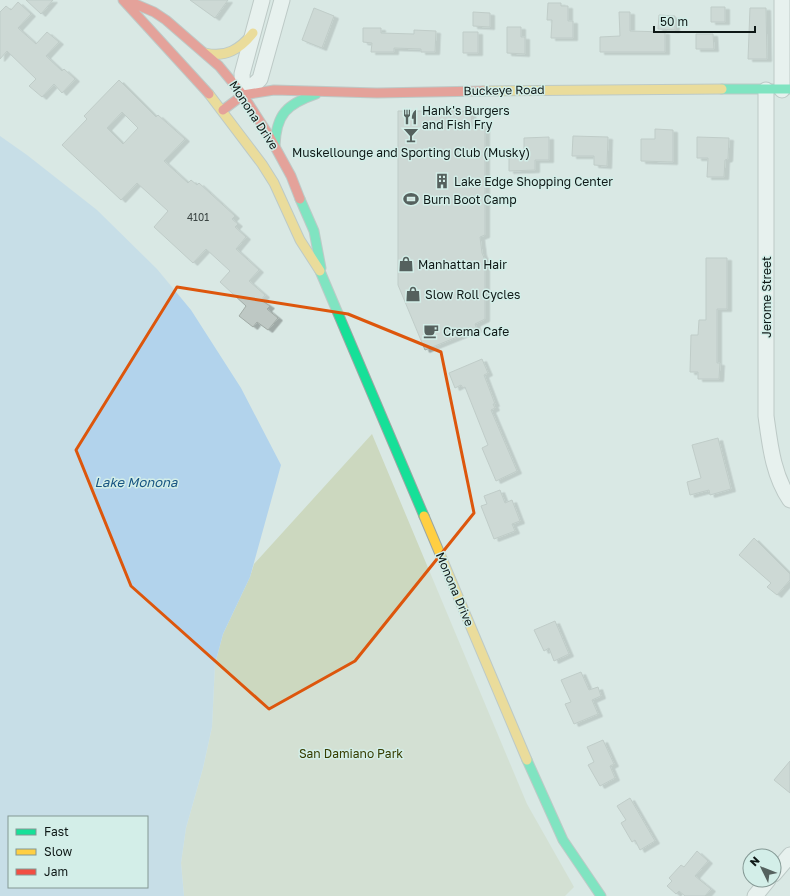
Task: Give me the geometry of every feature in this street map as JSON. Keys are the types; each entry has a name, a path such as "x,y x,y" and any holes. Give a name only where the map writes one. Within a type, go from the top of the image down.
{"street":[{"name":"Monona Drive","path":"124,0 154,12 205,53 228,75 243,95 275,146 291,176 314,231 322,275"},
{"name":"Monona Drive","path":"124,0 139,19 195,75 223,110 274,183 300,240 322,275 547,808 564,840 600,896"},
{"path":"243,95 242,74 262,0"},
{"path":"243,95 260,79 282,0"},
{"path":"782,0 786,90"},
{"path":"205,53 215,56 226,55 242,46 253,33"},
{"name":"Buckeye Road","path":"223,110 243,95 264,90 326,90 377,93 572,89 786,90"},
{"path":"275,146 275,130 284,111 290,105 304,97 326,90"},
{"name":"Jerome Street","path":"766,90 766,416 771,452 778,478 790,500"},
{"path":"782,864 790,855"},
{"path":"755,896 762,888"}],"highlighted area":[{"path":"177,287 348,314 441,352 474,513 355,661 269,709 131,586 76,450"}],"green space":[{"name":"San Damiano Park","path":"372,434 527,804 574,887 565,896 184,896 181,863 186,828 203,768 212,727 215,664 223,634 250,577 254,564"}],"water":[{"name":"Lake Monona","path":"0,136 27,155 97,210 157,269 191,310 241,388 281,465 250,577 223,634 215,664 212,727 203,768 186,828 181,863 184,896 0,896"}],"building":[{"path":"26,0 53,0 41,14"},
{"path":"190,0 228,0 215,18"},
{"path":"18,2 31,14 18,28 36,44 47,32 59,42 46,56 62,71 64,69 75,79 62,93 54,84 42,97 29,86 36,79 7,51 0,59 0,12 6,6 11,10"},
{"path":"548,3 561,3 561,6 568,6 568,21 573,21 573,38 551,38 552,20 547,20"},
{"path":"711,7 725,7 725,22 711,22"},
{"path":"314,8 334,16 322,48 302,40"},
{"path":"750,8 766,8 767,59 748,59"},
{"path":"473,12 490,13 490,27 473,26"},
{"path":"619,12 630,12 630,31 665,32 665,52 600,52 600,37 620,36"},
{"path":"659,15 675,16 675,30 658,29"},
{"path":"507,27 521,27 521,37 525,37 525,54 507,53"},
{"path":"363,28 381,28 381,33 414,34 414,30 436,31 435,52 421,52 421,49 394,48 394,52 371,52 372,43 363,42"},
{"path":"463,32 478,32 478,53 463,53"},
{"path":"696,34 713,34 714,49 696,49"},
{"path":"119,80 156,117 158,115 185,139 164,161 188,183 191,180 197,185 199,183 235,216 232,219 238,224 235,227 246,237 236,249 259,270 249,281 265,295 261,300 270,306 267,309 278,318 268,330 257,322 253,327 239,316 246,306 220,282 230,271 206,249 193,263 154,227 168,211 137,183 121,200 62,145 87,119 84,116","holes":["122,112 138,128 123,144 107,128"]},
{"name":"Lake Edge Shopping Center","path":"398,111 471,111 472,126 485,126 485,235 480,237 482,253 485,260 485,319 475,324 477,329 425,350 398,285"},
{"path":"655,129 673,130 673,162 641,161 641,139 655,139"},
{"path":"573,136 608,137 607,166 594,165 594,156 572,156"},
{"path":"549,137 549,160 535,160 535,170 509,171 509,153 524,153 524,138"},
{"path":"697,137 729,138 728,159 725,160 724,177 707,177 708,158 697,158"},
{"path":"706,258 727,258 727,309 717,309 717,363 720,363 719,379 698,379 698,372 690,372 691,335 698,335 699,320 706,320"},
{"path":"482,359 488,373 484,375 495,404 493,404 495,408 491,410 517,471 496,481 482,448 488,445 465,387 463,388 461,385 455,388 449,373"},
{"path":"718,438 731,489 710,495 709,490 690,495 687,482 701,478 692,445"},
{"path":"500,490 505,503 512,500 520,521 512,524 515,531 494,539 481,506 487,504 484,496"},
{"path":"754,538 790,574 790,580 777,595 767,587 771,583 739,555"},
{"path":"555,621 569,654 554,661 549,648 544,651 534,630"},
{"path":"581,672 589,690 598,687 601,696 592,700 598,714 574,724 565,704 571,702 561,680"},
{"path":"603,740 614,764 610,766 615,778 600,786 588,765 594,762 587,747"},
{"path":"790,761 790,793 774,780"},
{"path":"630,798 655,841 640,850 635,840 632,842 621,823 626,820 617,806"},
{"path":"697,851 708,861 695,876 711,889 705,896 685,896 679,891 676,894 667,886 672,881 669,878 681,865 684,867"}],"traffic: fast":[{"path":"722,89 790,89"},
{"path":"275,146 278,126 285,112 291,106 316,94"},
{"path":"300,199 314,231 321,268"},
{"path":"320,271 424,516"},
{"path":"527,760 563,840 601,896"}],"traffic: slow":[{"path":"205,53 220,54 232,51 243,44 253,33"},
{"path":"483,91 722,89"},
{"path":"209,94 262,164 274,183 300,240 320,271"},
{"path":"424,516 527,760"}],"traffic: jam":[{"path":"123,0 209,94"},
{"path":"126,0 154,12 166,20 219,66 243,95 268,134 291,176 300,199"},
{"path":"223,110 243,95 274,90 377,93 483,91"}],"place":[{"name":"Hank's Burgers and Fish Fry","path":"410,117"},
{"name":"Muskellounge and Sporting Club (Musky)","path":"411,135"},
{"name":"Lake Edge Shopping Center","path":"442,181"},
{"name":"Burn Boot Camp","path":"411,199"},
{"name":"Manhattan Hair","path":"406,264"},
{"name":"Slow Roll Cycles","path":"413,294"},
{"name":"Crema Cafe","path":"431,331"}]}
